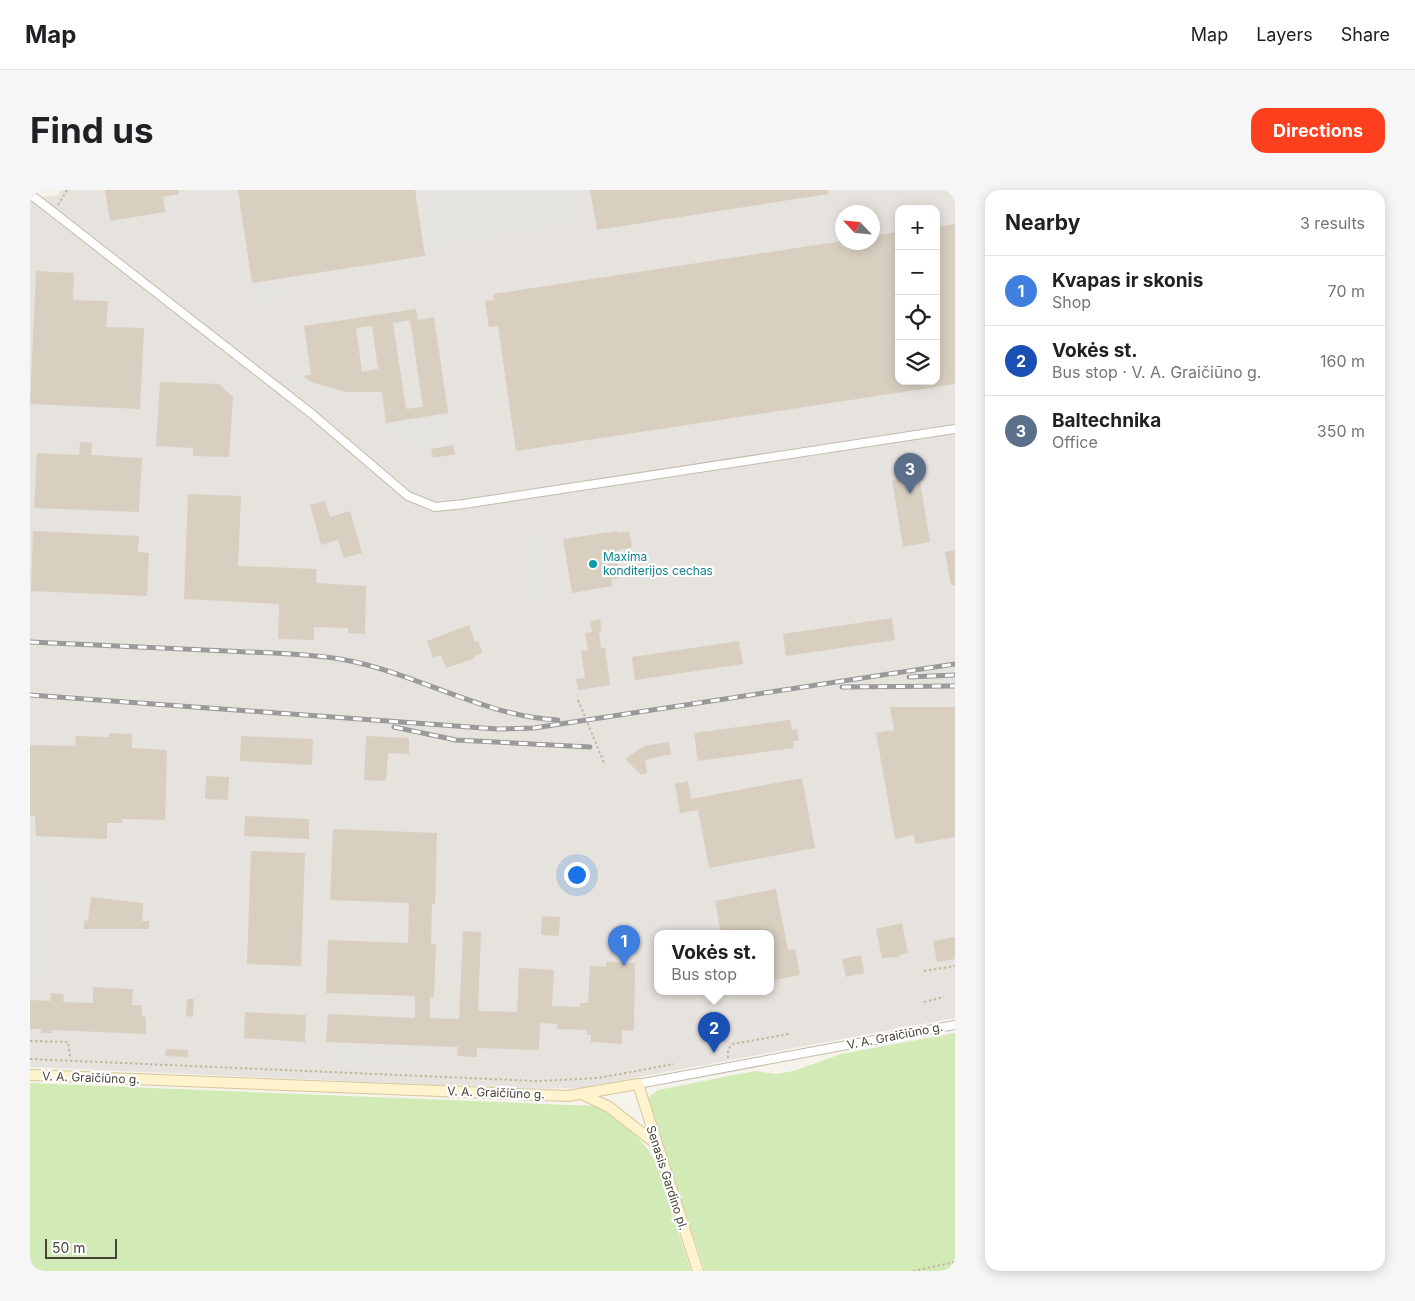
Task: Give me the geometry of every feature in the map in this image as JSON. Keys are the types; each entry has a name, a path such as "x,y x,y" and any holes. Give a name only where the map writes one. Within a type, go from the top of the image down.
{"main road":[{"name":"V. A. Graičiūno g.","path":"30,1075 584,1095 638,1084"},
{"name":"Senasis Gardino pl.","path":"638,1084 698,1271"},
{"path":"584,1095 609,1107 656,1145"}],"street":[{"path":"30,194 312,414 408,496 426,505 448,507 955,429"},
{"name":"V. A. Graičiūno g.","path":"638,1084 955,1025"}],"path":[{"path":"54,212 67,190"},
{"path":"578,700 604,766"},
{"path":"924,971 955,966"},
{"path":"924,1002 944,997"},
{"path":"728,1067 728,1048 733,1044 789,1034"},
{"path":"30,1041 68,1042 70,1056"},
{"path":"30,1059 537,1081 590,1078 674,1064"},
{"path":"913,1271 955,1262"}],"shaded area":[{"path":"61,190 955,190 955,1018 580,1088 527,1089 30,1067 30,197 57,196"},
{"path":"418,190 580,190 586,223 428,250"},
{"path":"293,279 296,299 254,305 251,285"},
{"path":"282,364 308,383 298,396 273,376"},
{"path":"453,414 458,444 407,449 375,427"},
{"path":"546,529 558,600 536,604 523,592 514,535"},
{"path":"30,879 57,880 52,980 30,979"},
{"path":"323,1046 428,1052 426,1071 322,1065"}],"green space":[{"path":"955,1033 955,1271 705,1271 649,1104 649,1097 658,1090 755,1071 775,1074 794,1071 841,1054"},
{"path":"30,1083 594,1106 612,1116 629,1129 655,1160 691,1271 30,1271"}],"building":[{"path":"105,190 179,190 179,194 163,197 165,212 110,221"},
{"path":"238,190 415,190 425,256 252,283"},
{"path":"590,190 828,190 828,194 597,230"},
{"path":"955,224 955,384 516,451 498,326 489,327 485,301 494,300 493,294 835,242 835,250 880,250 880,235 895,233 895,385 940,385 940,226"},
{"path":"36,271 74,273 73,300 108,301 106,327 144,328 140,409 30,404"},
{"path":"416,309 418,320 434,317 448,413 386,423 382,392 346,392 312,382 303,376 311,375 304,326","holes":["410,320 423,407 406,409 393,323","372,326 378,369 362,372 356,328"]},
{"path":"160,382 219,384 233,397 229,457 193,456 193,448 156,446"},
{"path":"80,442 92,443 91,455 142,458 139,512 34,508 37,453 79,455"},
{"path":"453,445 455,454 433,458 431,449"},
{"path":"919,475 930,542 903,547 892,480"},
{"path":"188,494 241,496 238,566 317,569 316,583 366,586 365,634 348,633 348,628 314,627 314,640 278,639 279,604 184,599"},
{"path":"325,501 330,517 350,511 362,553 344,558 338,540 321,545 310,505"},
{"path":"33,531 139,536 138,552 149,553 147,596 31,591"},
{"name":"Maxima konditerijos cechas","path":"617,531 617,533 629,531 632,547 616,551 620,578 611,579 612,586 572,593 563,539"},
{"path":"955,550 955,585 951,585 945,552"},
{"path":"892,618 895,640 786,656 783,634"},
{"path":"600,619 602,631 599,632 601,648 605,648 610,685 578,690 576,679 585,678 581,651 588,650 585,633 592,632 590,621"},
{"path":"469,625 475,642 478,641 483,653 474,656 475,658 446,668 441,655 433,658 427,641"},
{"path":"739,641 743,664 635,680 632,657"},
{"path":"890,707 955,707 955,837 915,844 914,835 895,839 876,733 894,730"},
{"path":"790,720 792,730 797,729 799,741 793,741 794,748 698,761 694,733"},
{"path":"109,733 132,734 132,748 167,750 165,820 122,819 122,823 107,823 107,839 36,836 35,816 30,816 30,745 75,746 76,736 109,737"},
{"path":"241,736 313,739 312,765 240,761"},
{"path":"366,736 409,738 409,754 388,753 386,781 364,780"},
{"path":"669,742 671,754 645,760 647,773 641,775 625,759 644,746"},
{"path":"206,776 229,777 228,800 205,799"},
{"path":"802,778 815,848 709,868 698,810 680,813 675,784 688,781 691,799"},
{"path":"245,816 309,819 309,839 244,836"},
{"path":"333,829 437,833 435,904 432,904 431,944 436,944 434,997 430,997 430,1018 459,1019 463,931 481,932 478,1011 517,1012 519,968 554,970 552,1006 580,1007 580,1003 588,1003 590,966 606,967 606,962 635,963 634,1031 622,1030 622,1044 591,1042 591,1035 587,1035 587,1030 557,1029 557,1024 540,1023 539,1050 477,1048 477,1057 457,1056 458,1047 326,1042 328,1014 415,1018 415,996 326,993 328,940 408,943 409,903 330,900"},
{"path":"251,851 305,853 301,966 247,964"},
{"path":"776,889 788,950 795,949 800,975 774,980 774,930 720,930 715,901"},
{"path":"91,897 143,903 142,921 149,921 149,929 84,929 84,920 88,921"},
{"path":"542,916 560,917 559,936 541,935"},
{"path":"902,923 908,953 899,955 899,957 882,958 876,929"},
{"path":"955,937 955,959 937,962 933,941"},
{"path":"861,955 864,973 846,977 842,959"},
{"path":"93,987 133,989 132,1005 142,1005 142,1016 146,1017 146,1034 52,1030 52,1033 41,1033 41,1029 30,1029 30,1000 50,1001 51,993 64,994 63,1002 93,1003"},
{"path":"187,999 194,999 193,1017 186,1016"},
{"path":"245,1012 306,1015 305,1042 244,1038"},
{"path":"166,1049 188,1050 188,1057 165,1056"}],"railway":[{"path":"30,642 284,653 340,659 395,673 502,711 558,720"},
{"path":"30,695 497,729 534,728 955,664"},
{"path":"909,677 955,675"},
{"path":"842,687 955,686"},
{"path":"394,727 456,740 590,747"}],"place":[{"name":"Baltechnika","path":"910,494"},
{"name":"Maxima konditerijos cechas","path":"593,564"},
{"name":"Kvapas ir skonis","path":"624,966"},
{"name":"Vokės st.","path":"714,1053"}]}
